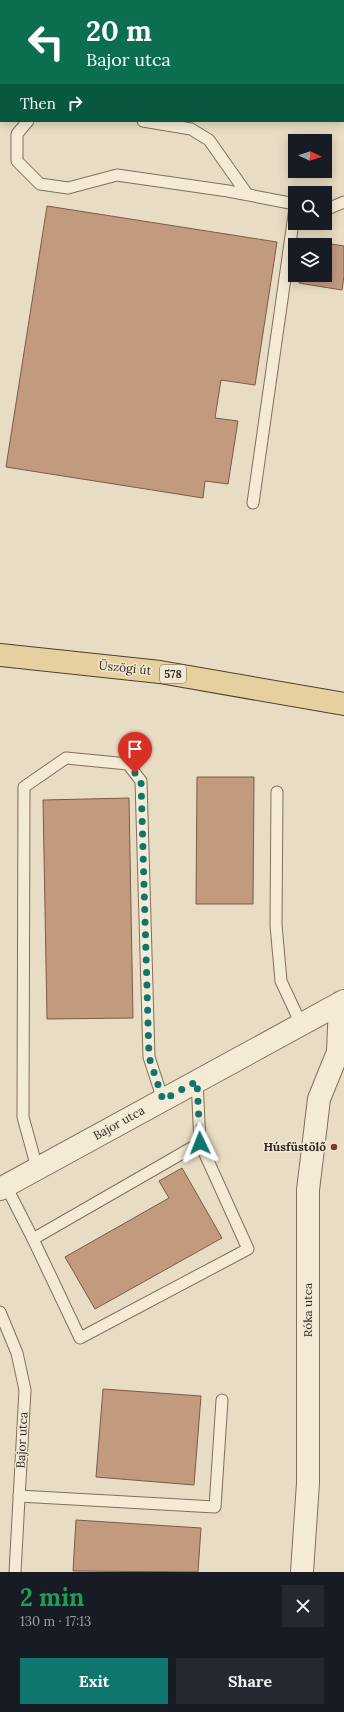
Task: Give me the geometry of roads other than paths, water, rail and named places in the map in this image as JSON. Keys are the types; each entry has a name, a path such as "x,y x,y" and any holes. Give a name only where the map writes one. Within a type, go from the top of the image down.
{"main road":[{"name":"Üszögi út","path":"0,655 160,672 344,704"}],"street":[{"name":"Bajor utca","path":"3,1188 342,1002"},
{"name":"Róka utca","path":"302,1572 308,1483 308,1190 319,1099 338,1052 342,1002"}],"lane":[{"path":"27,122 17,134 17,161 40,184 68,188 116,175 247,194 288,203"},
{"path":"149,122 191,129 209,140 247,194"},
{"path":"332,207 344,202"},
{"path":"253,503 292,230"},
{"path":"37,1168 23,1116 24,787 66,758 128,764 141,781 149,1057 163,1100"},
{"path":"277,792 276,925 281,981 301,1024"},
{"path":"3,1188 33,1239 80,1338 248,1249 200,1143 197,1081"},
{"path":"33,1239 200,1143"},
{"name":"Bajor utca","path":"0,1312 17,1353 25,1390 15,1572"},
{"path":"19,1496 216,1507 222,1400"}],"place":[{"name":"Húsfüstölő","path":"334,1147"}]}
